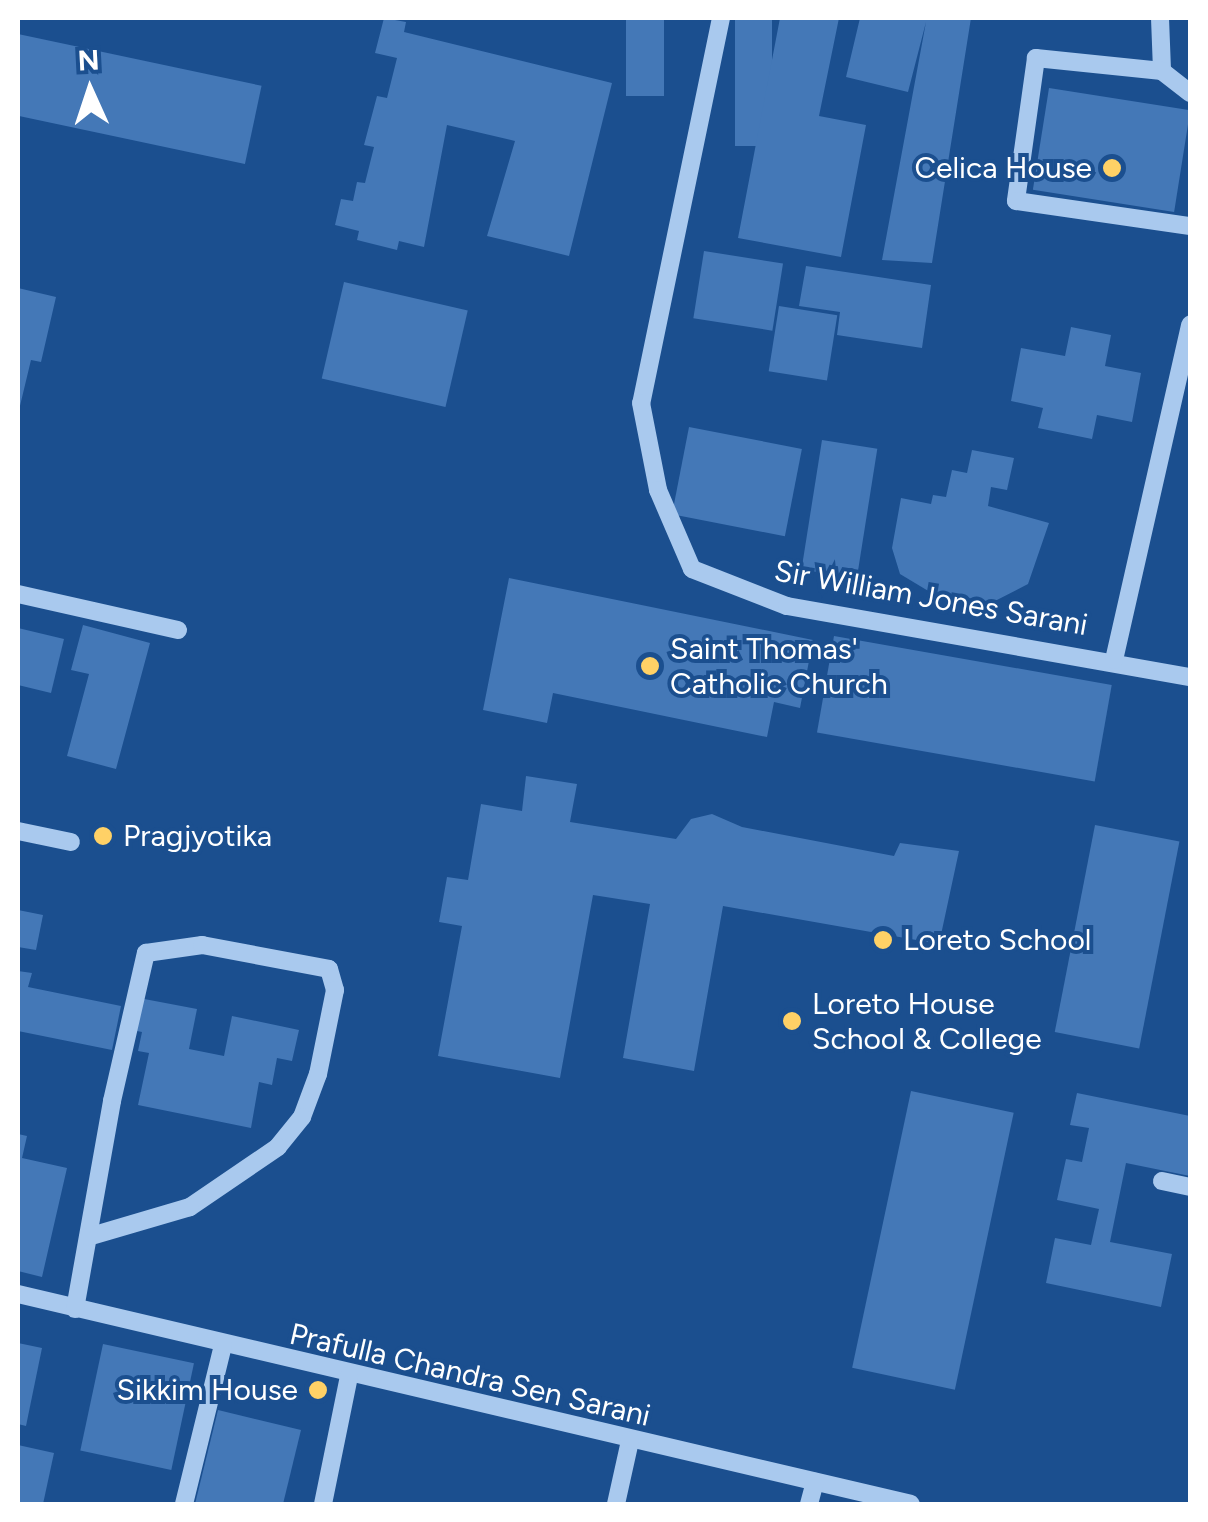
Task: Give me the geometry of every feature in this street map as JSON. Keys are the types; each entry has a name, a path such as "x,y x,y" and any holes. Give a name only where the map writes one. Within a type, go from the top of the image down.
{"street":[{"name":"Sir William Jones Sarani","path":"721,18 640,403 658,490 692,569 787,606 1114,660 1190,677"},
{"path":"1160,18 1162,71"},
{"path":"1190,93 1162,71 1036,58 1016,201 1190,226"},
{"path":"1114,660 1190,325"},
{"path":"18,594 178,630"},
{"path":"18,831 71,842"},
{"path":"76,1308 88,1237 146,952 202,945 328,969 334,990 318,1074 302,1117 278,1147 190,1208 88,1237"},
{"path":"1162,1181 1190,1187"},
{"name":"Prafulla Chandra Sen Sarani","path":"18,1294 350,1376 911,1504"},
{"path":"184,1504 224,1346"},
{"path":"323,1504 350,1376"},
{"path":"616,1504 630,1440"},
{"path":"809,1504 814,1482"}],"building":[{"path":"384,18 406,22 404,32 612,83 569,256 487,236 515,141 447,125 424,247 399,241 397,250 357,240 359,231 335,225 341,199 353,201 357,182 365,183 374,147 364,145 377,96 387,98 397,58 375,53"},
{"path":"626,18 664,18 664,96 626,96"},
{"path":"735,18 772,18 772,146 735,146"},
{"path":"780,18 839,18 819,116 866,125 841,257 738,238"},
{"path":"860,18 971,18 932,263 882,260 926,22 908,92 846,77"},
{"path":"18,34 262,86 245,164 18,116"},
{"name":"Celica House","path":"1049,88 1190,110 1174,212 1033,190"},
{"path":"704,251 783,264 772,331 693,318"},
{"path":"806,266 931,285 922,348 837,335 840,312 799,306"},
{"path":"344,282 468,311 445,407 322,378"},
{"path":"18,288 56,297 41,362 31,360 19,410"},
{"path":"779,306 837,315 827,380 769,371"},
{"path":"1071,327 1111,335 1105,366 1141,373 1132,422 1097,415 1092,439 1038,428 1043,408 1011,401 1021,348 1065,356"},
{"path":"689,427 802,449 785,536 672,514"},
{"path":"822,440 877,449 857,578 802,569"},
{"path":"972,450 1014,458 1007,490 991,487 988,506 1049,523 1028,584 993,602 930,592 900,574 892,548 901,498 931,504 933,495 946,497 952,470 967,473"},
{"name":"Saint Thomas' Catholic Church","path":"509,578 813,640 800,708 774,702 767,737 553,693 547,723 483,710"},
{"path":"83,625 150,643 116,769 67,756 89,674 71,670"},
{"path":"18,628 64,639 51,693 18,685"},
{"path":"834,636 1112,685 1095,781 817,733"},
{"path":"526,776 577,784 570,822 676,839 691,819 712,814 742,827 894,856 900,843 959,851 939,944 723,906 694,1071 623,1058 650,904 593,895 560,1078 438,1056 462,926 439,922 447,877 468,880 481,804 522,811"},
{"path":"1095,825 1179,841 1139,1049 1055,1032"},
{"path":"18,910 43,915 36,950 18,947"},
{"path":"18,971 32,973 28,987 121,1006 112,1050 18,1031"},
{"path":"139,998 197,1009 189,1049 224,1056 232,1016 299,1030 292,1061 277,1058 272,1085 259,1082 251,1128 138,1105 149,1053 138,1051 142,1032 132,1030"},
{"path":"911,1091 1014,1113 955,1390 852,1368"},
{"path":"1077,1093 1190,1116 1190,1176 1126,1163 1110,1242 1172,1254 1161,1307 1046,1283 1055,1238 1091,1245 1099,1209 1057,1200 1066,1159 1082,1162 1089,1128 1070,1125"},
{"path":"18,1134 27,1136 22,1158 67,1168 42,1277 18,1271"},
{"path":"18,1343 42,1348 26,1426 18,1424"},
{"path":"103,1344 194,1363 171,1470 80,1451"},
{"path":"218,1410 301,1430 283,1504 195,1504"},
{"path":"18,1445 54,1453 43,1504 18,1504"}],"place":[{"name":"Celica House","path":"1112,168"},
{"name":"Saint Thomas' Catholic Church","path":"650,666"},
{"name":"Pragjyotika","path":"103,836"},
{"name":"Loreto School","path":"883,940"},
{"name":"Loreto House School & College","path":"792,1021"},
{"name":"Sikkim House","path":"318,1390"}]}
